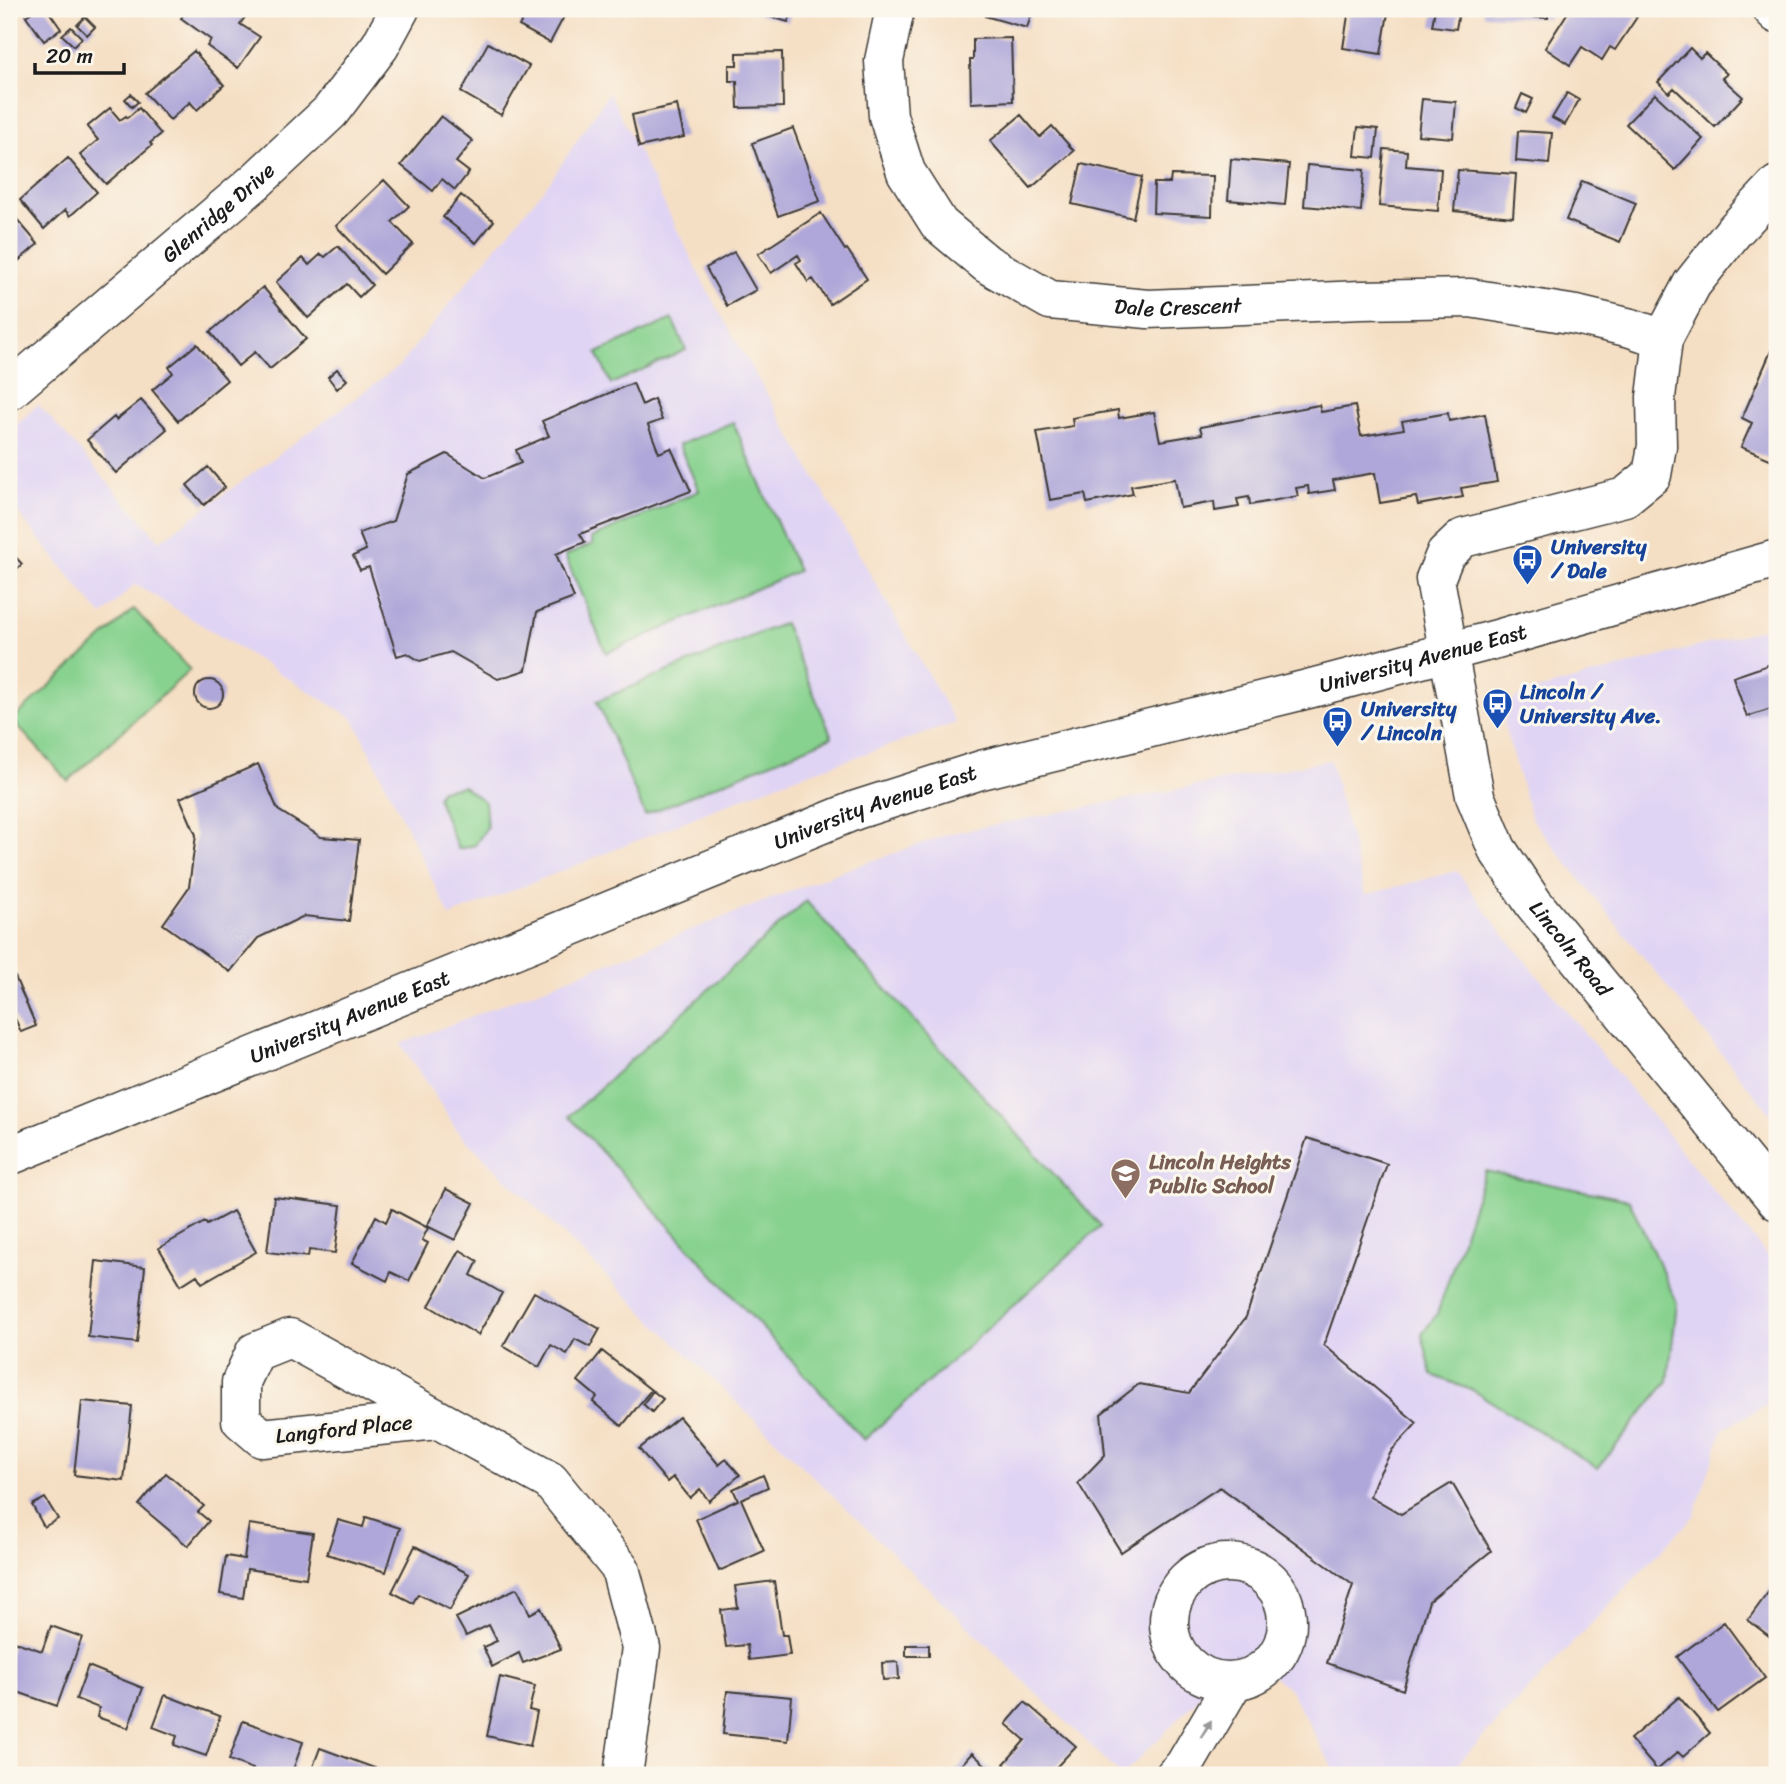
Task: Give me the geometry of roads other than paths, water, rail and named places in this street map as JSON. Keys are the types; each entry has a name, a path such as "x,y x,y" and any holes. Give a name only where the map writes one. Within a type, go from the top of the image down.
{"street":[{"name":"Glenridge Drive","path":"9,391 256,181 330,112 380,46 400,9"},
{"name":"Dale Crescent","path":"895,9 884,61 888,116 906,172 939,223 986,264 1050,300 1148,309 1470,298 1576,315 1663,339"},
{"path":"1772,9 1777,14"},
{"path":"1448,651 1435,579 1446,555 1463,538 1625,497 1652,475 1657,446 1656,397 1663,339 1692,284 1734,231 1777,185"},
{"name":"University Avenue East","path":"9,1156 856,810 982,770 1497,639 1777,559"},
{"name":"Lincoln Road","path":"1448,651 1475,796 1497,849 1534,904 1777,1201"},
{"name":"Langford Place","path":"437,1420 550,1481 620,1568 641,1648 623,1775"},
{"path":"1175,1775 1184,1766 1234,1681"}],"place":[{"name":"University / Dale","path":"1528,586"},
{"name":"Lincoln / University Ave.","path":"1497,731"},
{"name":"University / Lincoln","path":"1338,748"},
{"name":"Lincoln Heights Public School","path":"1126,1201"}]}
